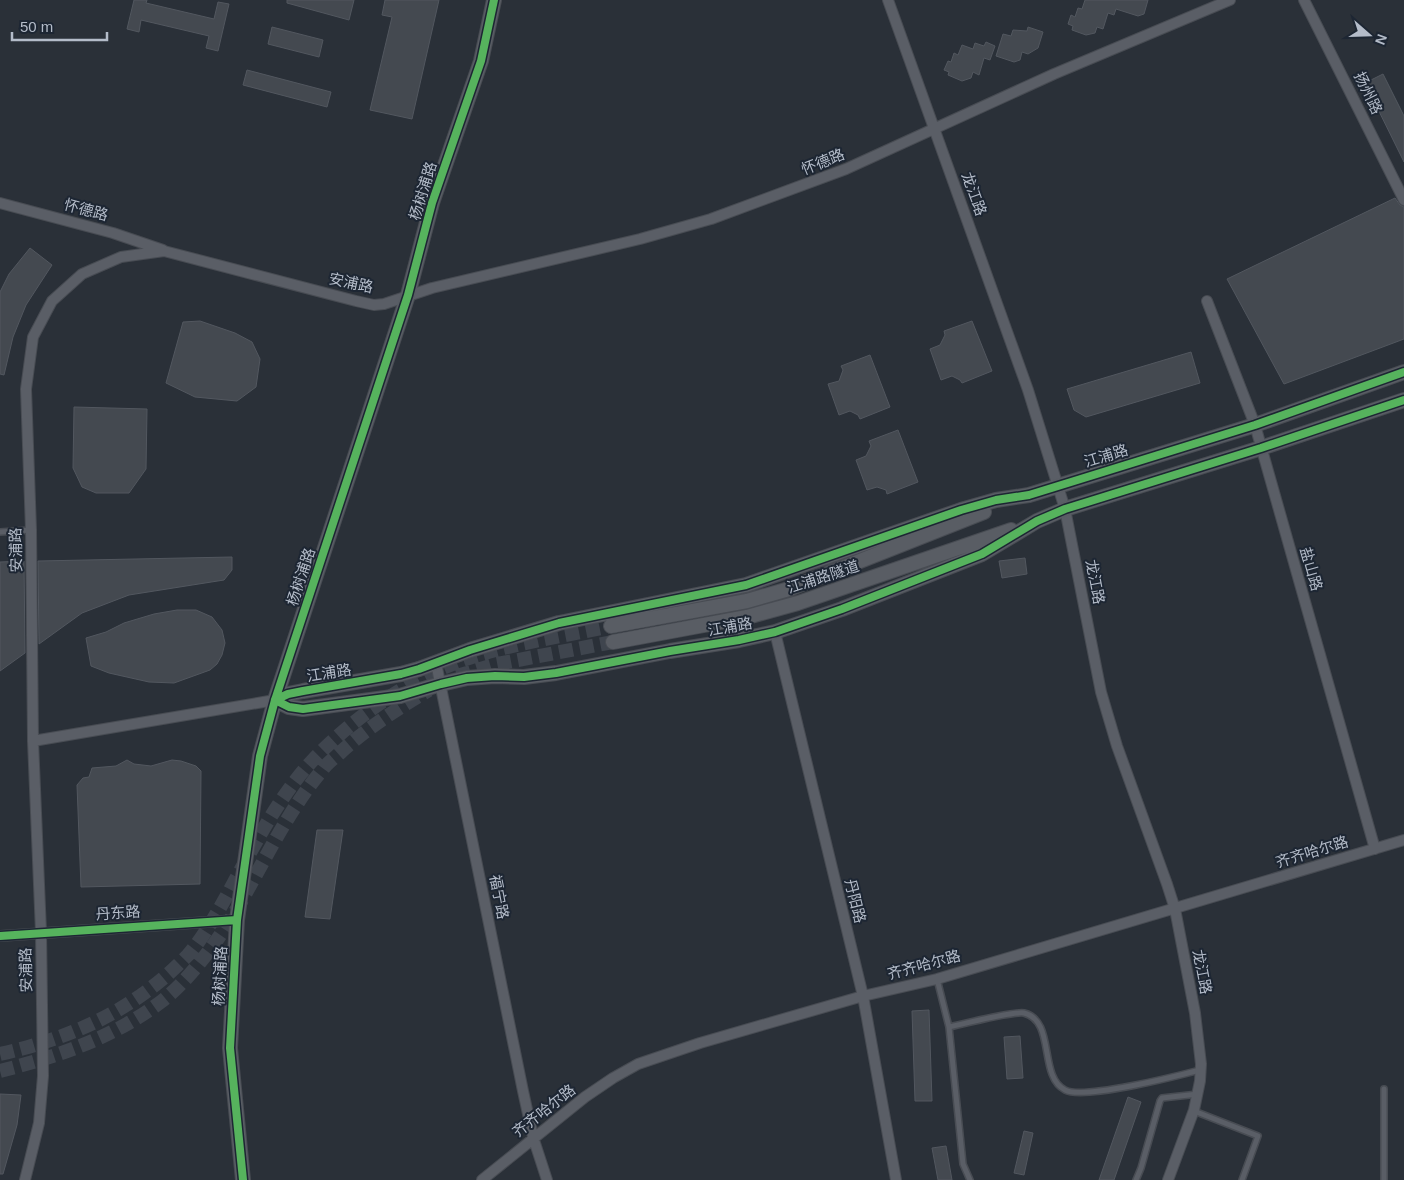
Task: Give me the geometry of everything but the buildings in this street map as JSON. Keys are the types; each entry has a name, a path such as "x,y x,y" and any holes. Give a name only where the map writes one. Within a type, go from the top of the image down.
{"main road":[{"name":"杨树浦路","path":"243,1180 230,1048 237,920 260,756 275,700 408,296 432,203 481,61 494,0"},
{"name":"江浦路","path":"275,700 288,694 401,674 470,650 559,623 746,585 961,510 996,500 1029,495 1059,484 1255,425 1404,372"},
{"name":"江浦路","path":"275,700 289,707 303,709 400,696 467,678 495,676 524,677 556,673 775,632 842,609 982,554 1037,521 1066,510 1404,400"},
{"name":"江浦路隧道","path":"611,626 747,601 789,589 1029,495"},
{"name":"江浦路隧道","path":"613,642 747,617 798,603 1037,521"}],"street":[{"name":"龙江路","path":"888,0 1028,390 1059,484 1066,510 1101,692 1120,754 1175,909 1195,1013 1201,1070 1194,1110 1168,1180"},
{"name":"怀德路","path":"408,296 432,288 640,239 711,219 846,169 1054,74 1230,0"},
{"name":"扬州路","path":"1304,0 1404,200"},
{"name":"怀德路","path":"0,203 113,233 164,251"},
{"name":"安浦路","path":"25,1180 39,1123 43,1076 41,932 33,741 31,530 26,389 33,337 52,301 82,274 121,257 164,251 366,304 384,304 408,296"},
{"name":"盐山路","path":"1207,301 1255,425 1375,849"},
{"name":"丹阳路","path":"775,632 863,996 896,1180"},
{"name":"福宁路","path":"436,663 533,1137 548,1180"},
{"name":"江浦路","path":"33,741 275,700"},
{"name":"齐齐哈尔路","path":"482,1180 585,1097 638,1064 700,1043 863,996 937,979 1404,840"},
{"name":"丹东路","path":"0,936 237,920"}],"lane":[{"path":"0,532 31,530"},
{"path":"937,979 949,1027 963,1164 970,1180"},
{"path":"949,1027 1010,1014 1023,1013 1033,1018 1043,1032 1054,1080 1066,1091 1089,1092 1201,1070"},
{"path":"1384,1089 1384,1180"},
{"path":"1136,1180 1142,1168 1162,1098 1198,1094"},
{"path":"1194,1110 1258,1136 1242,1180"}],"tunnel":[{"path":"0,1054 53,1039 102,1019 125,1006 168,974 188,955 206,931 274,811 299,776 344,730 380,703 438,670 458,662 495,650 611,626"},
{"path":"457,676 497,664 613,642"},
{"path":"0,1071 64,1052 105,1035 143,1014 172,993 218,939 285,822 325,766 373,726 429,690"}],"cycle path":[{"path":"243,1180 230,1048 237,920 260,756 275,700 408,295 432,203 481,61 494,0"},
{"path":"275,700 288,694 401,674 470,650 559,623 746,585 961,510 996,500 1029,495 1255,425 1404,372"},
{"path":"275,700 289,707 303,709 400,696 467,678 495,676 524,677 556,673 775,632 842,609 982,554 1037,521 1065,509 1261,448 1404,400"},
{"path":"0,936 237,920"}]}
